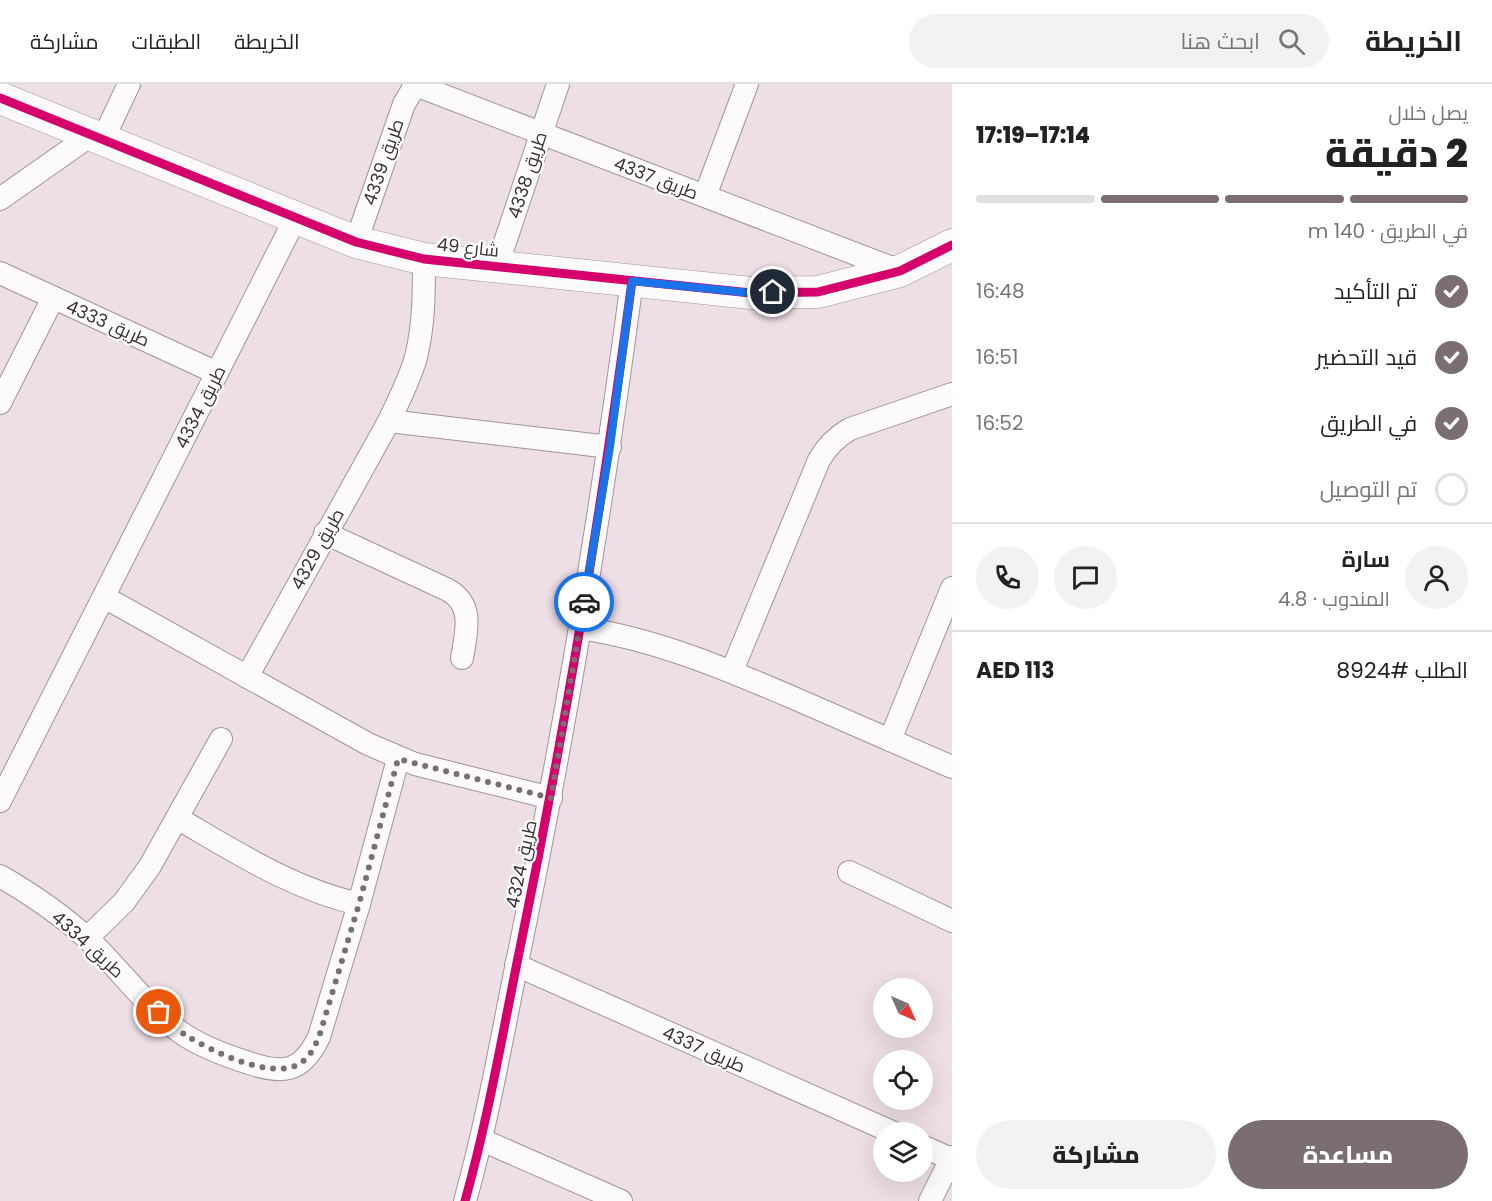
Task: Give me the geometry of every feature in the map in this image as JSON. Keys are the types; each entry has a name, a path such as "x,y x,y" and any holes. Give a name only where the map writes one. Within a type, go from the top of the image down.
{"street":[{"path":"0,199 97,137 129,84"},
{"name":"طريق 4337","path":"415,84 900,270"},
{"name":"طريق 4339","path":"356,242 404,104 415,84"},
{"name":"طريق 4338","path":"497,266 558,84"},
{"path":"705,196 747,84"},
{"name":"شارع 49","path":"0,99 356,242 424,259 751,293 818,292 900,270 952,245"},
{"name":"طريق 4334","path":"0,801 296,217"},
{"name":"طريق 4329","path":"247,677 389,421 416,358 422,329 424,259"},
{"name":"طريق 4333","path":"0,273 217,373"},
{"name":"طريق 4324","path":"465,1201 482,1140 551,798 610,447 632,281"},
{"path":"0,403 53,298"},
{"path":"732,671 825,450 850,429 952,395"},
{"path":"389,421 610,447"},
{"path":"325,533 459,597 468,616 462,658"},
{"path":"890,740 952,588"},
{"path":"104,597 398,759 551,798"},
{"path":"579,628 646,640 732,671 952,767"},
{"path":"87,938 109,918 138,885 221,739"},
{"name":"طريق 4334","path":"0,876 34,896 87,938 159,1012 185,1035 218,1053 259,1067 278,1070 296,1066 311,1054 319,1037 359,904 398,759"},
{"path":"177,818 276,875 332,898 359,904"},
{"path":"849,872 952,921"},
{"name":"طريق 4337","path":"516,964 873,1124"},
{"path":"482,1140 621,1201"},
{"path":"930,1201 952,1158 933,1150"}],"cycle path":[{"path":"0,98 356,242 424,259 751,293 818,292 900,271 952,245"},
{"path":"465,1201 494,1077 567,702 608,450 632,281"}],"way so far":[{"path":"159,1012 185,1035 218,1053 259,1067 278,1070 296,1066 311,1054 319,1037 359,904 398,759 551,798 584,602"}],"route":[{"path":"584,602 610,447 632,281 751,293 773,292"}]}
